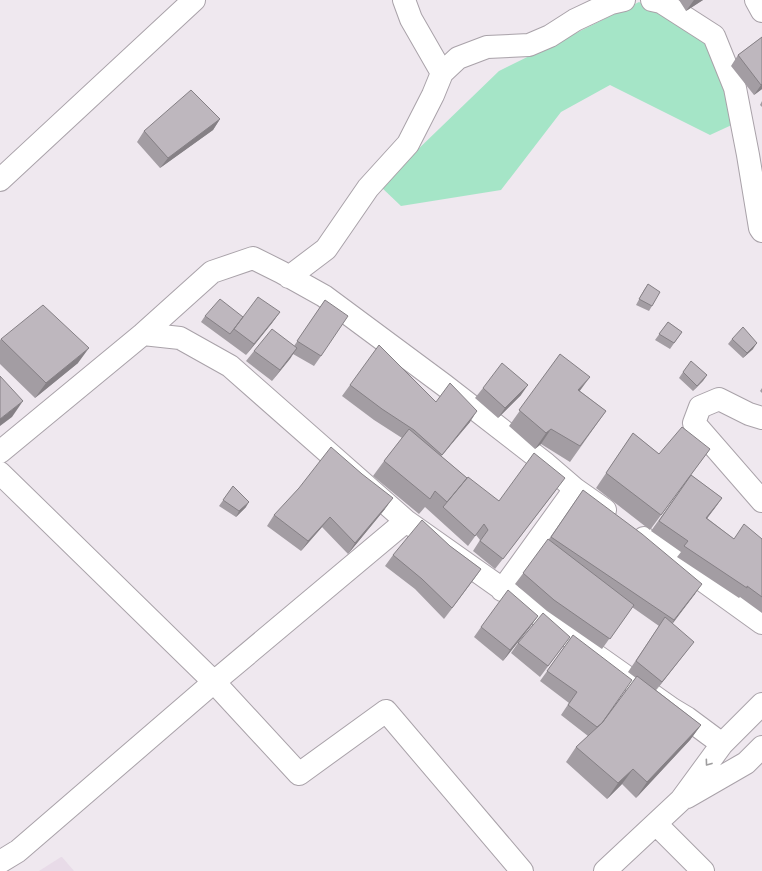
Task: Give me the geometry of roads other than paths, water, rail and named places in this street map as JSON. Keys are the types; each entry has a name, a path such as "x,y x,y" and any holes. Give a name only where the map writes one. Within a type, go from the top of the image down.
{"street":[{"path":"0,180 194,0"},
{"path":"404,0 411,20 442,73"},
{"path":"289,276 326,249 368,188 408,144 433,95 442,73 458,58 487,47 529,45 550,36 575,20 611,4 624,0"},
{"path":"652,0 661,2 714,36 735,88 760,228 762,231"},
{"path":"756,0 762,10"},
{"path":"0,452 143,334 212,272 253,258 324,296 431,375 546,464 575,489 762,623"},
{"path":"143,334 180,338 230,366 406,521 672,709 688,718 722,744"},
{"path":"762,418 749,414 719,399 700,407 694,423 762,501"},
{"path":"0,473 214,682 299,774 386,711 522,871"},
{"path":"502,590 575,489"},
{"path":"0,862 18,851 214,682 406,521"},
{"path":"606,871 681,800 722,744 762,704"},
{"path":"681,800 746,763 762,747"},
{"path":"656,824 703,871"}]}
